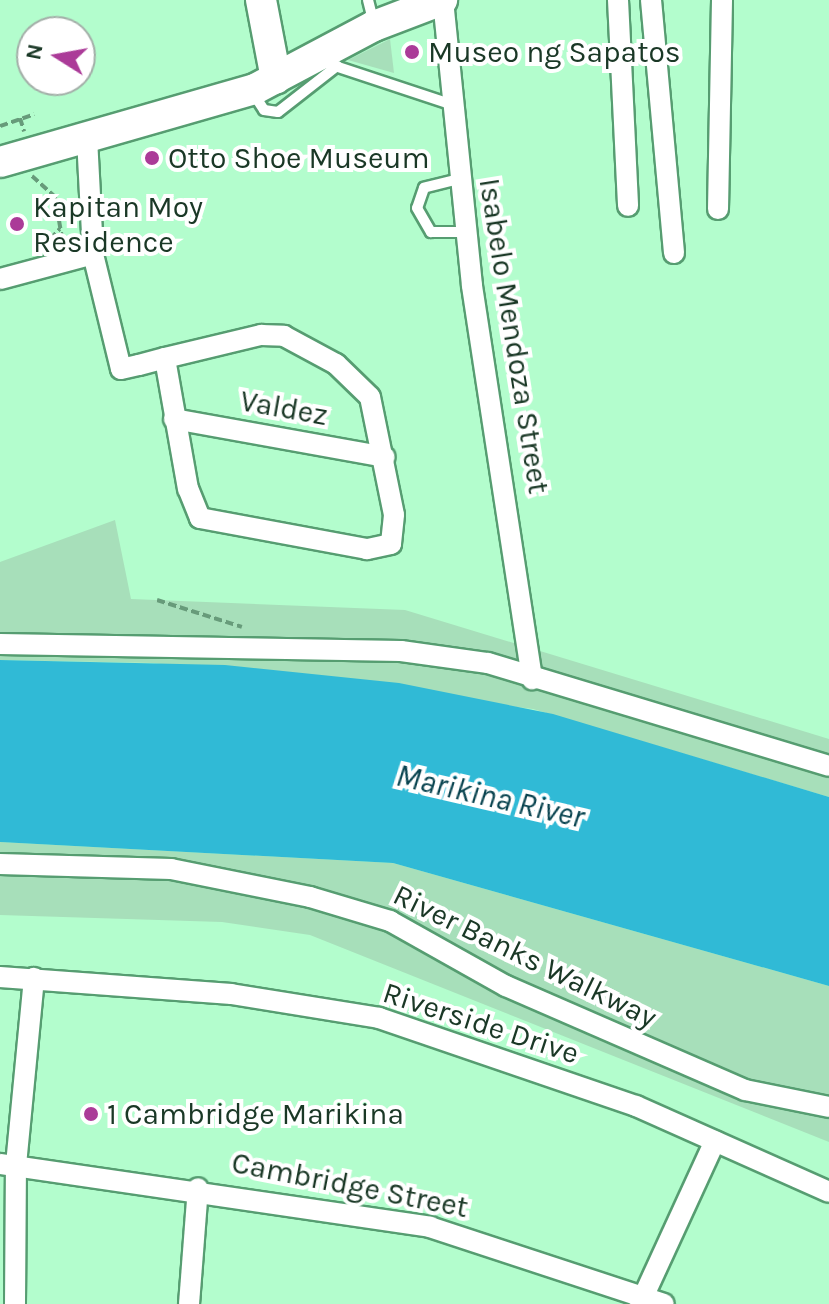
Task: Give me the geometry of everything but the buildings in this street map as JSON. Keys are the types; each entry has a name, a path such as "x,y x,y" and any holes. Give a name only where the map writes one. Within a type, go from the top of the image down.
{"street":[{"path":"261,0 264,84"},
{"path":"0,162 264,84 324,62 371,13 443,0"},
{"name":"Isabelo Mendoza Street","path":"443,0 459,179 532,679"},
{"path":"618,0 628,206"},
{"path":"651,0 674,253"},
{"path":"718,209 722,0"},
{"path":"87,138 93,254 121,369 165,358 261,335 304,344 370,397 385,457 394,515 386,547 209,523 188,489 165,358"},
{"path":"0,279 93,254"},
{"name":"Valdez","path":"174,419 385,457"},
{"path":"0,644 401,651 488,663 532,679 829,766"},
{"name":"River Banks Walkway","path":"0,864 209,873 337,905 390,921 544,1004 745,1090 829,1107"},
{"name":"Riverside Drive","path":"0,977 231,994 379,1018 636,1106 829,1192"},
{"path":"15,1304 8,1165 34,978"},
{"path":"643,1298 715,1141"},
{"name":"Cambridge Street","path":"8,1165 198,1188 430,1227 664,1304"},
{"path":"189,1304 198,1188"}],"lane":[{"path":"324,62 450,104"},
{"path":"459,179 424,188 417,208 431,232 466,232"}],"path":[{"path":"0,126 34,114"},
{"path":"30,175 55,197 66,263"},
{"path":"157,600 220,621"}],"green space":[{"path":"390,39 394,73 348,60"},
{"path":"115,520 131,599 405,610 829,739 829,797 533,709 153,663 0,660 0,562"},
{"path":"0,842 393,863 829,986 829,1142 310,935 222,922 0,915"}],"water":[{"name":"Marikina River","path":"0,660 225,665 399,683 553,714 829,797 829,986 393,863 0,842"}],"place":[{"name":"Museo ng Sapatos","path":"412,52"},
{"name":"Otto Shoe Museum","path":"152,158"},
{"name":"Kapitan Moy Residence","path":"17,224"},
{"name":"1 Cambridge Marikina","path":"91,1114"}]}
